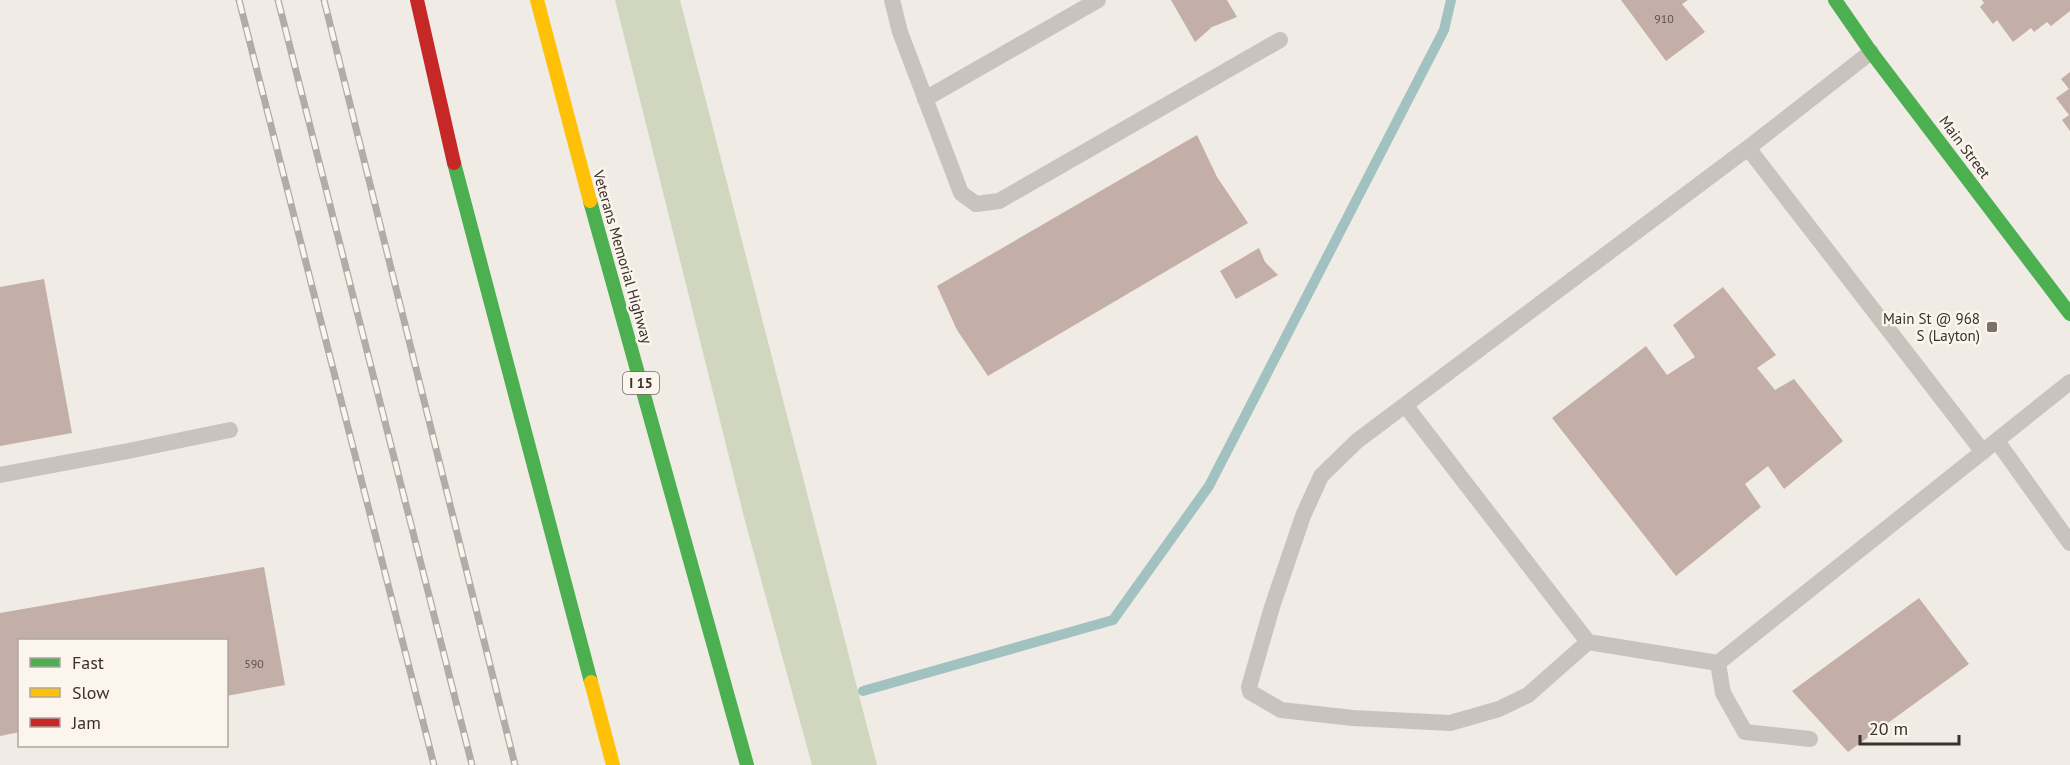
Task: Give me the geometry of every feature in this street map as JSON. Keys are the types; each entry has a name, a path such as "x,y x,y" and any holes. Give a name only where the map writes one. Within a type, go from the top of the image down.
{"main road":[{"path":"417,0 457,178 613,765"},
{"name":"Veterans Memorial Highway","path":"537,0 566,115 747,765"},
{"name":"Main Street","path":"1835,0 1871,52 2070,314"}],"lane":[{"path":"892,0 900,32 961,193 976,204 999,201 1280,40"},
{"path":"926,99 1098,0"},
{"path":"1588,642 1527,695 1499,709 1450,723 1353,718 1281,710 1250,692 1249,687 1302,516 1321,476 1358,441 1748,148 1871,52"},
{"path":"1748,148 1983,452"},
{"path":"1405,405 1588,642 1718,663 2070,382"},
{"path":"0,475 230,430"},
{"path":"1996,441 2070,543"},
{"path":"1718,663 1723,693 1745,732 1810,739"}],"green space":[{"path":"615,0 680,0 877,765 812,765 745,521"}],"building":[{"path":"1171,0 1227,0 1237,17 1212,27 1195,42"},
{"path":"1621,0 1688,0 1682,4 1705,32 1666,61"},
{"path":"1982,0 2070,0 2070,11 2051,26 2047,22 2034,32 2031,28 2013,42 1997,20 1993,24 1980,7 1984,3"},
{"path":"2070,72 2070,131 2062,120 2069,115 2056,98 2069,89 2061,79"},
{"path":"1197,135 1217,177 1248,223 988,376 957,330 937,286"},
{"path":"1259,248 1265,262 1278,275 1236,299 1220,271"},
{"path":"44,279 72,433 0,446 0,287"},
{"path":"1723,287 1776,355 1757,368 1775,390 1794,379 1843,441 1784,489 1768,466 1745,484 1761,507 1676,576 1552,418 1646,346 1667,375 1695,357 1673,325"},
{"path":"264,567 285,685 228,696 228,639 18,639 18,732 0,736 0,613"},
{"path":"1919,598 1969,664 1848,752 1792,691"}],"waterway":[{"path":"863,691 1113,620 1209,486 1444,30 1451,0"}],"railway":[{"path":"239,0 434,765"},
{"path":"278,0 472,765"},
{"path":"324,0 515,765"}],"traffic: fast":[{"path":"1835,0 1871,52 2070,314"},
{"path":"454,163 591,682"},
{"path":"590,201 747,765"}],"traffic: slow":[{"path":"537,0 590,201"},
{"path":"591,682 613,765"}],"traffic: jam":[{"path":"417,0 454,163"}],"place":[{"name":"Main St @ 968 S (Layton)","path":"1992,327"}]}
